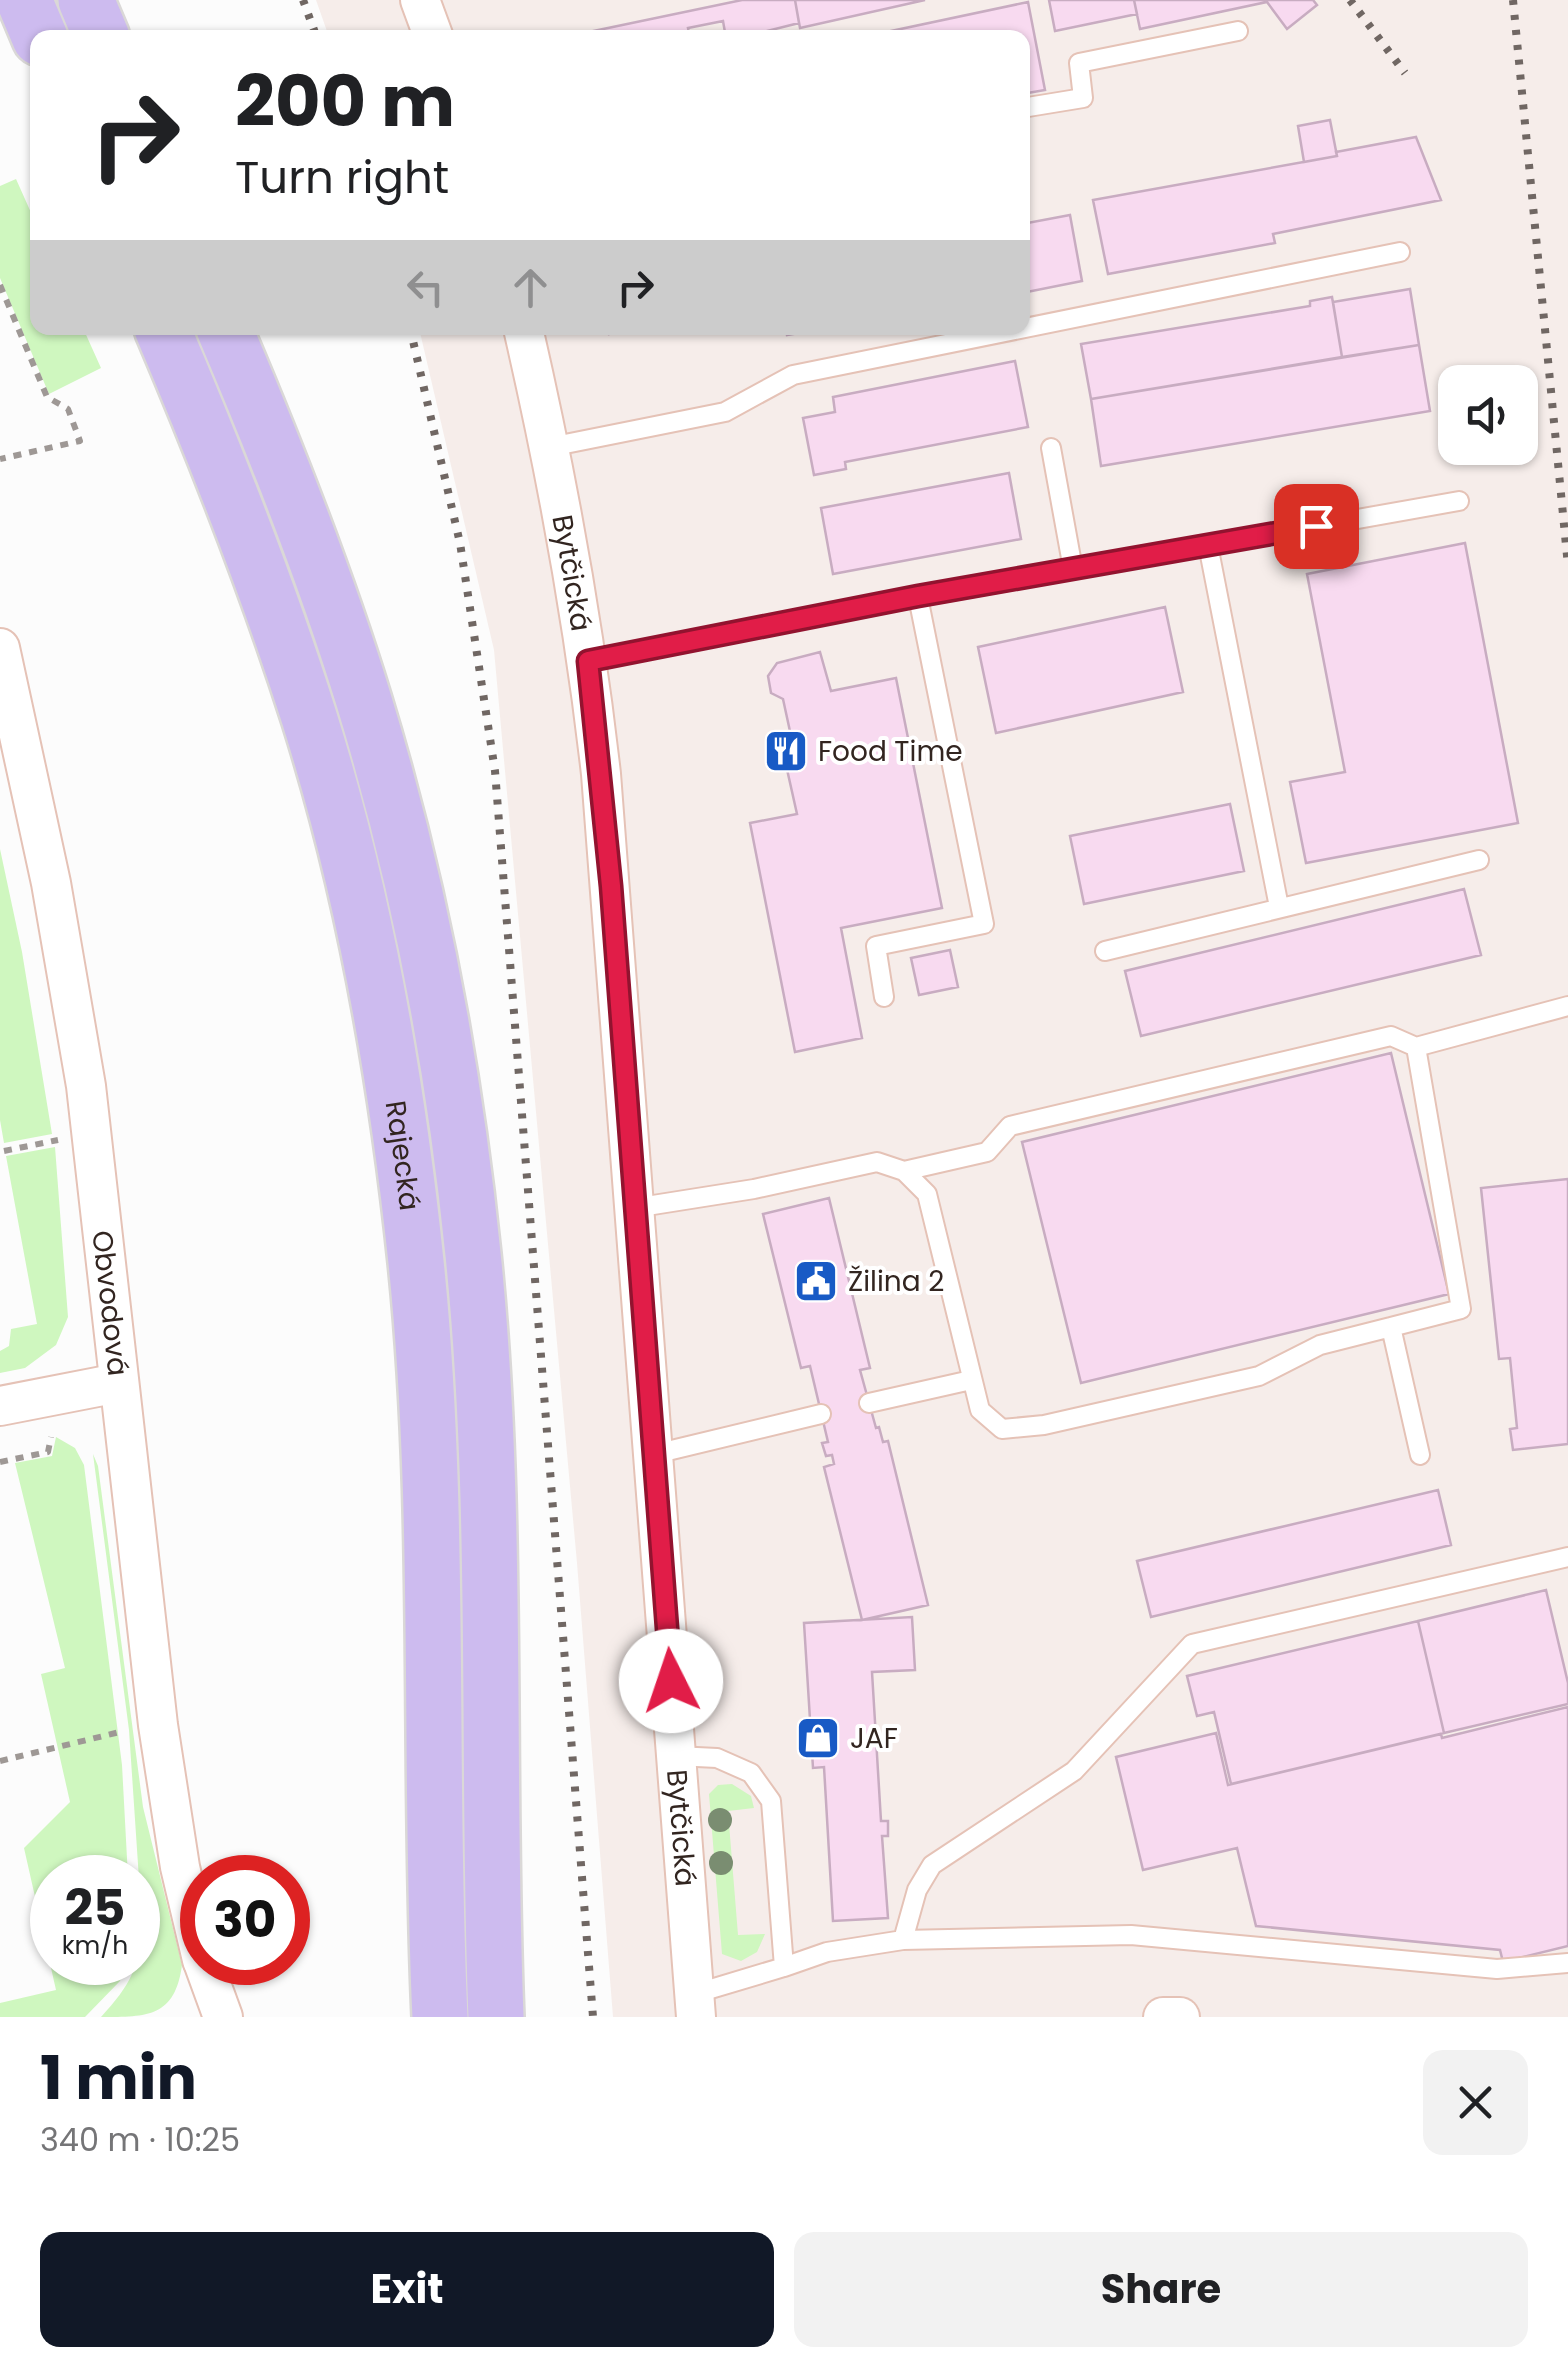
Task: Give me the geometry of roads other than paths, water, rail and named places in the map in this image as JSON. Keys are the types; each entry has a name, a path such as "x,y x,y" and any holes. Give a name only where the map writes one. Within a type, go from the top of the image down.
{"main road":[{"path":"24,0 37,30"},
{"path":"86,0 99,30"},
{"name":"Rajecká","path":"165,335 263,584 310,720 378,1002 391,1080 416,1262 425,1375 433,1870 440,2017"},
{"path":"227,335 318,565 364,703 435,988 459,1133 482,1370 496,2017"}],"street":[{"path":"420,0 431,30"},
{"name":"Bytčická","path":"524,335 550,447 588,661 610,867 695,2005"},
{"name":"Obvodová","path":"3,673 50,882 83,1069 158,1725 180,1867"},
{"path":"0,1406 118,1382"},
{"name":"Obvodová","path":"212,1985 224,2017"},
{"path":"1162,2017 1180,2017"}],"lane":[{"path":"1030,107 1083,98 1079,63 1238,31"},
{"path":"1030,326 1400,252"},
{"path":"550,447 725,412 793,374 987,335"},
{"path":"1051,448 1073,569"},
{"path":"588,661 918,596 1459,501"},
{"path":"1208,545 1279,907"},
{"path":"884,997 876,946 984,924 918,596"},
{"path":"1105,951 1478,860"},
{"path":"904,1171 987,1152 1010,1126 1391,1036 1416,1047 1568,1006"},
{"path":"634,1208 754,1189 878,1162 904,1171 927,1194 980,1410 1002,1429 1044,1426 1258,1376 1320,1346 1461,1309 1416,1047"},
{"path":"1391,1327 1420,1455"},
{"path":"869,1402 971,1380"},
{"path":"655,1454 821,1414"},
{"path":"904,1940 917,1890 932,1865 1074,1771 1192,1644 1568,1557"},
{"path":"676,1756 717,1758 751,1773 771,1801 784,1966"},
{"path":"695,2005 784,1966 828,1952 904,1940 1131,1935 1497,1968 1568,1963"}],"railway":[{"path":"303,0 314,30"},
{"path":"1350,0 1405,73"},
{"path":"1513,0 1568,566"},
{"path":"412,335 460,543 495,771 593,2017"}],"place":[{"name":"Food Time","path":"786,751"},
{"name":"Žilina 2","path":"816,1281"},
{"name":"JAF","path":"818,1738"}]}
